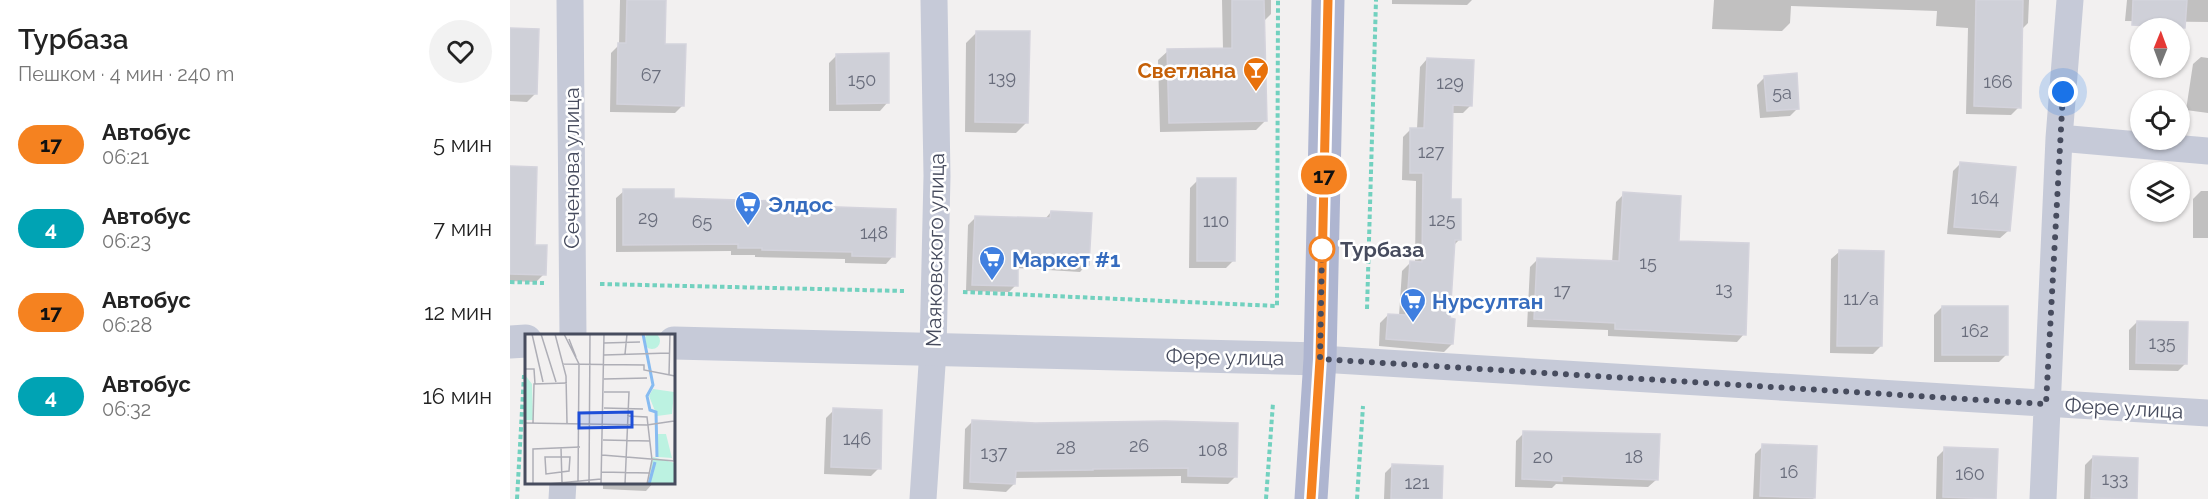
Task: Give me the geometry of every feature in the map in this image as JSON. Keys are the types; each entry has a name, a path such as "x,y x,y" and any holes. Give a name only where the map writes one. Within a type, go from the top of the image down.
{"main road":[{"path":"1311,499 1320,359 1328,0"}],"street":[{"name":"Сеченова улица","path":"570,0 573,334"},
{"name":"Маяковского улица","path":"923,499 933,350 937,176 934,0"},
{"path":"2043,499 2059,138 2070,0"},
{"path":"2059,138 2208,151"},
{"path":"510,342 525,341"},
{"name":"Фере улица","path":"675,343 1320,359 2208,413"},
{"path":"562,499 563,484"}],"path":[{"path":"510,282 934,291 1277,306 1278,0"},
{"path":"1367,309 1376,0"},
{"path":"517,499 524,375"},
{"path":"1266,499 1273,403"},
{"path":"1357,499 1363,406"}],"building":[{"path":"627,0 666,0 665,44 686,44 684,106 617,104 618,43 626,43"},
{"path":"1232,0 1264,0 1267,121 1169,123 1167,49 1232,48"},
{"path":"1976,0 2023,0 2021,108 1974,106"},
{"path":"2133,0 2187,0 2186,18 2132,18"},
{"path":"510,28 539,29 537,94 510,94"},
{"path":"976,31 1030,31 1028,123 975,122"},
{"path":"889,53 889,103 837,104 836,54"},
{"path":"1427,58 1474,60 1472,106 1453,105 1451,199 1461,199 1461,240 1455,240 1450,318 1455,319 1453,344 1386,339 1388,314 1406,315 1410,261 1422,262 1423,173 1410,173 1410,128 1424,128"},
{"path":"1797,73 1799,109 1767,111 1764,76"},
{"path":"1960,162 2016,167 2010,231 1954,227"},
{"path":"510,166 537,167 535,245 547,245 546,275 510,274"},
{"path":"1197,178 1236,178 1235,261 1197,261"},
{"path":"623,189 674,189 674,198 809,202 809,206 896,209 895,257 852,256 852,252 762,250 762,248 738,248 738,244 623,245"},
{"path":"1623,192 1681,196 1679,241 1749,243 1746,335 1615,329 1615,323 1534,319 1537,258 1619,261"},
{"path":"1051,211 1092,213 1089,265 1018,261 1018,286 972,285 975,216 1050,218"},
{"path":"1839,250 1884,251 1882,346 1837,346"},
{"path":"1942,306 2008,306 2008,355 1942,355"},
{"path":"2137,321 2188,322 2187,364 2136,363"},
{"path":"833,408 882,410 881,469 831,467"},
{"path":"972,420 1035,423 1165,421 1238,423 1237,477 1188,476 1188,468 1093,469 1016,471 1015,484 970,482"},
{"path":"1523,431 1660,434 1658,480 1562,476 1562,481 1522,479"},
{"path":"1762,444 1817,446 1815,498 1760,496"},
{"path":"1944,447 1998,449 1996,499 1943,497"},
{"path":"2093,456 2138,458 2137,499 2091,498"},
{"path":"1392,464 1443,466 1442,499 1391,499"}],"bus line":[{"name":"17","path":"1311,499 1320,359 1328,0"}],"place":[{"name":"Светлана","path":"1256,93"},
{"name":"Элдос","path":"748,227"},
{"name":"Турбаза","path":"1322,249"},
{"name":"Маркет #1","path":"992,282"},
{"name":"Нурсултан","path":"1413,324"}],"route":[{"path":"1322,249 1320,359 2046,404 2063,92"}]}
